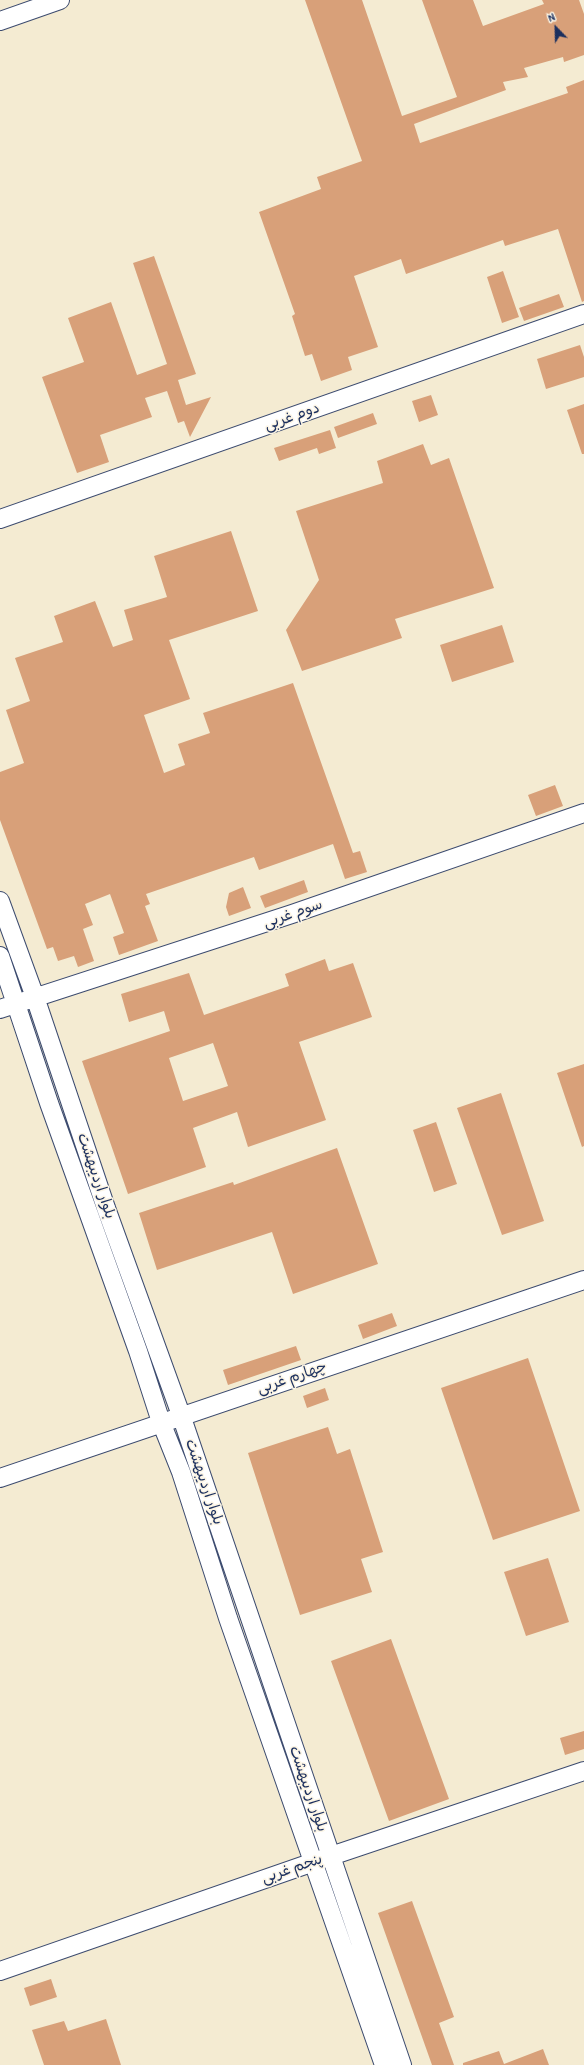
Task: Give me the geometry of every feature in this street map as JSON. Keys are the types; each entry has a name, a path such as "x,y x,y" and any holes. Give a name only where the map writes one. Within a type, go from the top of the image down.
{"street":[{"path":"0,21 60,0"},
{"name":"دوم غربی","path":"0,519 584,314"},
{"name":"سوم غربی","path":"8,1006 292,914 584,813"},
{"name":"بلوار اردیبهشت","path":"0,901 35,997 106,1208 181,1415 402,2065"},
{"name":"بلوار اردیبهشت","path":"0,956 8,1006 49,1103 138,1351 161,1422 181,1472 231,1625 384,2065"},
{"name":"چهارم غربی","path":"0,1478 181,1415 584,1280"},
{"name":"پنجم غربی","path":"0,1971 313,1862 584,1771"}],"building":[{"path":"305,0 362,0 402,116 457,97 422,0 473,0 483,26 544,4 542,0 579,0 584,14 584,55 564,62 563,57 524,68 528,77 503,82 506,90 414,124 420,143 568,93 566,87 584,80 584,301 582,302 558,229 505,246 503,240 406,274 401,259 354,276 378,347 348,357 352,370 321,381 312,354 305,356 292,316 295,314 259,212 321,189 317,177 362,161"},
{"path":"154,256 196,374 178,380 186,405 211,397 190,437 184,421 178,423 167,391 145,398 152,417 100,435 109,462 77,473 42,377 84,362 68,318 111,302 137,375 167,364 133,263"},
{"path":"503,271 519,317 502,323 487,277"},
{"path":"559,294 564,307 524,321 519,308"},
{"path":"580,345 584,357 584,377 546,389 537,359"},
{"path":"431,395 438,415 419,422 412,401"},
{"path":"584,404 584,454 582,454 567,410"},
{"path":"373,413 377,424 338,438 334,427"},
{"path":"330,430 336,448 319,454 317,448 279,461 274,448"},
{"path":"423,444 431,465 449,458 494,588 395,619 402,638 302,671 286,630 319,580 296,511 383,483 377,461"},
{"path":"231,531 258,611 169,640 190,699 144,715 164,773 185,765 178,744 210,733 203,713 293,683 353,853 360,851 367,872 345,879 333,844 259,870 254,857 146,894 150,904 145,906 158,941 119,955 113,937 124,933 110,894 85,904 93,925 83,929 94,961 78,967 74,956 58,961 53,947 47,949 0,820 0,772 24,763 6,710 30,701 15,658 63,642 54,616 95,601 113,647 133,640 124,610 167,597 154,556"},
{"path":"502,625 514,662 452,682 440,645"},
{"path":"555,785 563,806 536,816 528,795"},
{"path":"304,880 308,892 265,908 260,896"},
{"path":"243,887 251,908 229,916 226,907 229,893"},
{"path":"325,959 329,971 353,963 372,1017 299,1042 326,1120 248,1147 237,1112 193,1128 206,1167 128,1194 82,1061 170,1031 164,1011 129,1022 121,994 189,973 204,1015 289,986 285,974","holes":["213,1043 228,1086 183,1101 169,1058"]},
{"path":"584,1064 584,1146 582,1147 557,1073"},
{"path":"501,1093 544,1221 502,1235 457,1108"},
{"path":"436,1122 457,1184 434,1192 413,1130"},
{"path":"337,1148 378,1264 293,1294 272,1232 157,1270 139,1213 233,1182 234,1185"},
{"path":"392,1313 397,1326 363,1339 358,1325"},
{"path":"296,1346 301,1360 228,1385 223,1370"},
{"path":"528,1358 580,1511 493,1540 441,1388"},
{"path":"325,1388 329,1400 307,1408 303,1396"},
{"path":"328,1427 337,1454 350,1449 383,1552 361,1559 372,1592 300,1615 248,1453"},
{"path":"548,1558 569,1622 526,1636 504,1572"},
{"path":"391,1639 449,1799 389,1821 331,1661"},
{"path":"584,1731 584,1749 565,1755 560,1738"},
{"path":"412,1901 454,2017 439,2023 454,2065 432,2065 378,1913"},
{"path":"51,1979 57,1997 30,2006 24,1988"},
{"path":"106,2019 121,2065 44,2065 32,2030 64,2021 68,2031"},
{"path":"543,2049 549,2065 463,2065 463,2063 499,2051 504,2064"}]}
